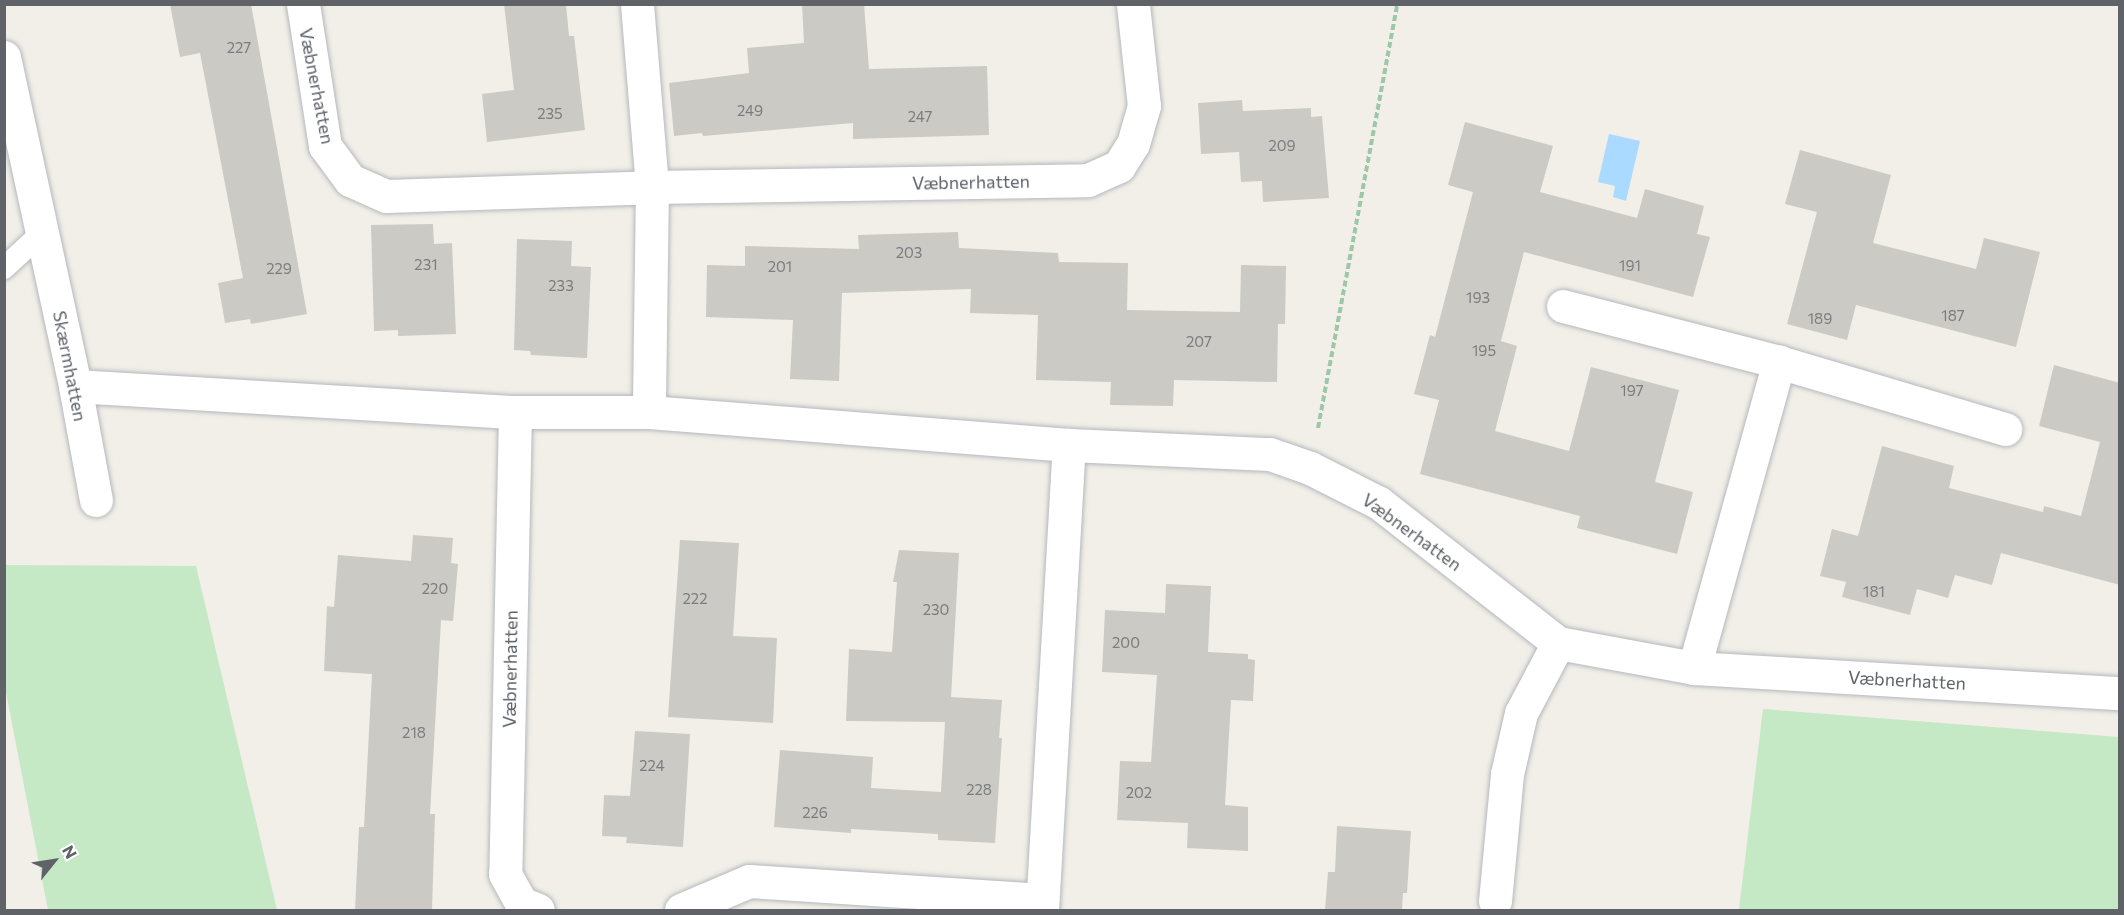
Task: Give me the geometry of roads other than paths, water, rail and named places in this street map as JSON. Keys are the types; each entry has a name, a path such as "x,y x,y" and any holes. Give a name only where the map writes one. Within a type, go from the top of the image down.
{"street":[{"name":"Væbnerhatten","path":"303,4 325,146 350,180 386,196 652,187 1088,180 1119,166 1133,144 1144,106 1133,4"},
{"path":"637,4 652,187 649,412"},
{"name":"Skærmhatten","path":"4,57 75,386 96,500"},
{"path":"1563,306 1779,362 2005,429"},
{"path":"1694,668 1779,362"},
{"name":"Væbnerhatten","path":"75,386 515,412 649,412 1069,445 1270,454 1310,468 1379,503 1558,644 1694,668 2120,693"},
{"name":"Væbnerhatten","path":"515,412 505,874 521,903 538,910"},
{"path":"681,910 749,881 1042,905 1069,445"},
{"path":"1495,901 1507,774 1521,713 1558,644"}],"lane":[{"path":"4,268 43,232"}],"water":[{"path":"1609,134 1640,141 1626,201 1613,197 1615,186 1598,182"}]}
